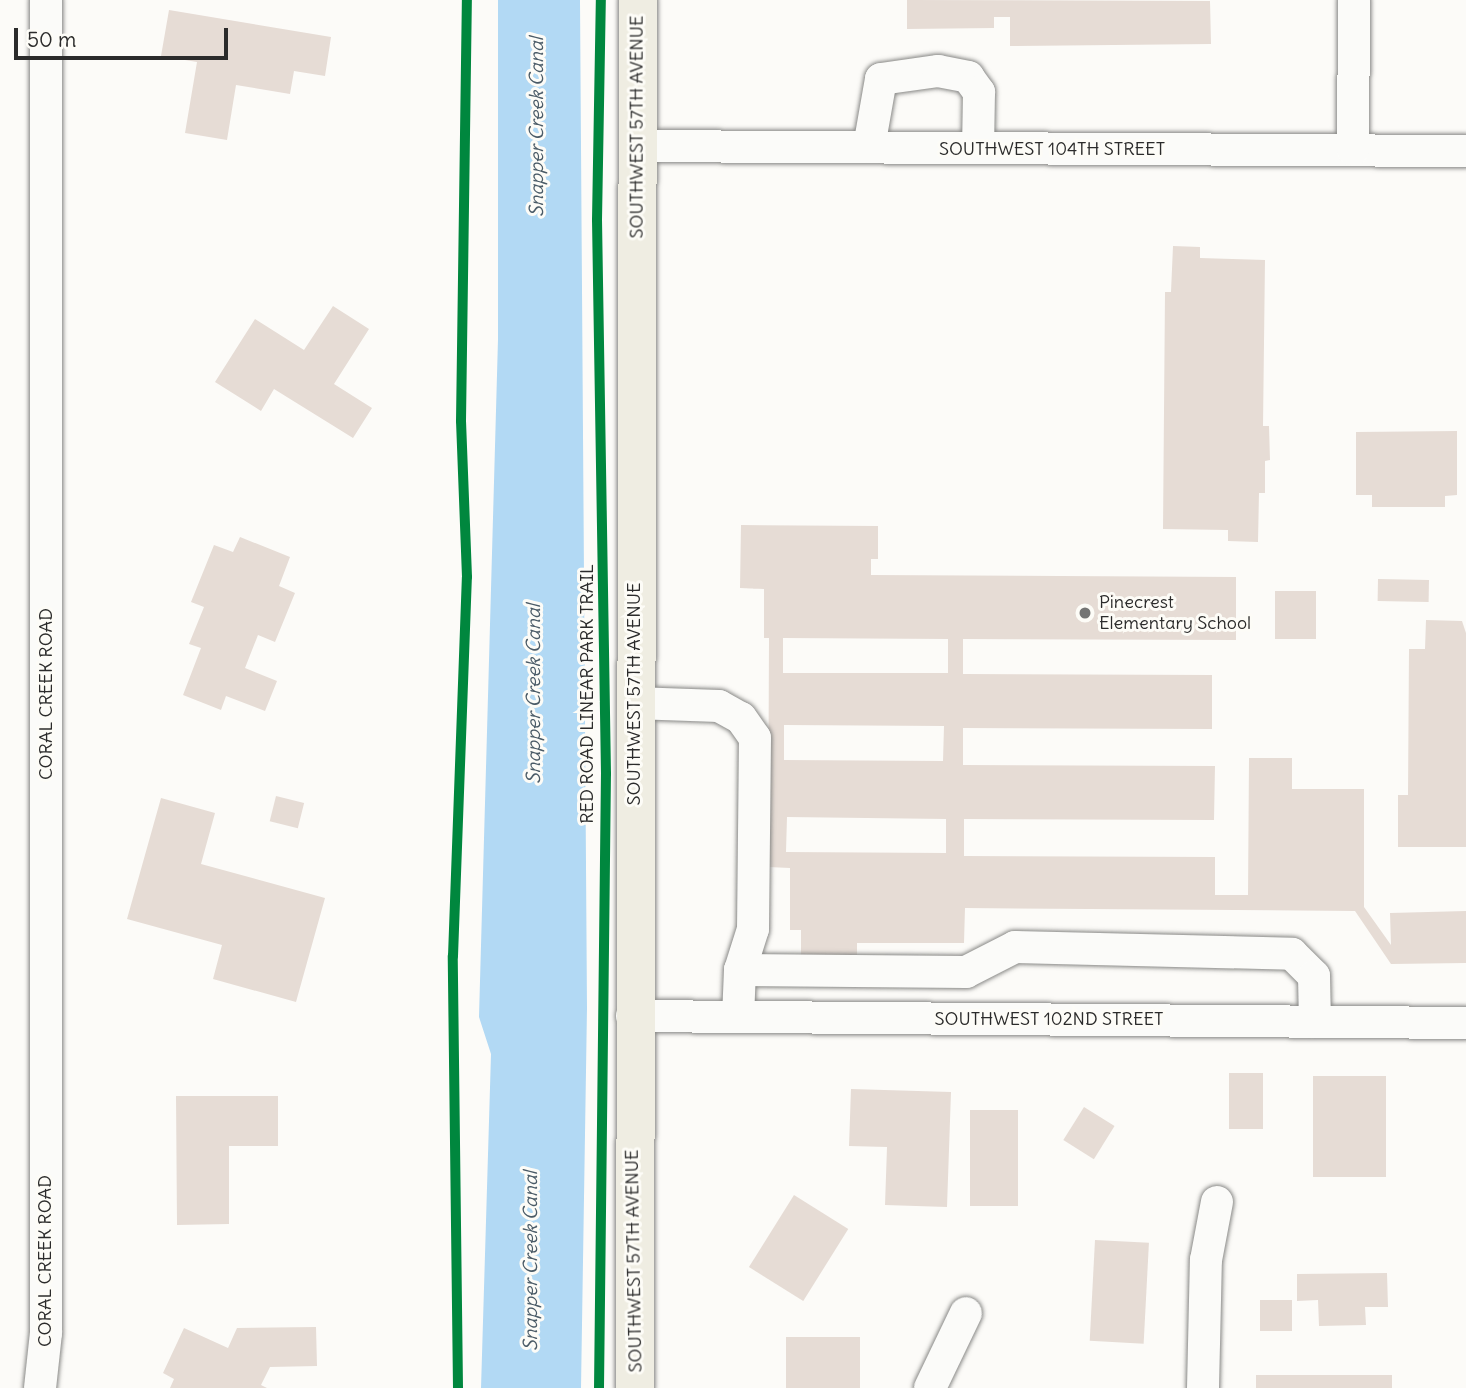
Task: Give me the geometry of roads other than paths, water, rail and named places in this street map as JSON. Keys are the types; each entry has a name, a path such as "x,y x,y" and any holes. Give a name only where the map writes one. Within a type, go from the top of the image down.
{"main road":[{"name":"SOUTHWEST 57TH AVENUE","path":"635,1388 632,1016 638,0"}],"street":[{"name":"CORAL CREEK ROAD","path":"40,1388 46,1333 46,0"},
{"path":"1353,150 1354,0"},
{"path":"869,147 873,96 881,79 938,71 968,77 979,92 978,148"},
{"name":"SOUTHWEST 104TH STREET","path":"637,146 1466,151"},
{"path":"634,703 719,706 741,718 755,738 754,929 740,970 737,1017"},
{"path":"740,970 975,971 1015,947 1292,954 1314,976 1315,1021"},
{"path":"870,1018 872,971"},
{"name":"SOUTHWEST 102ND STREET","path":"632,1016 1466,1023"},
{"path":"1203,1388 1206,1260 1217,1202"},
{"path":"930,1388 966,1313"}],"water":[{"name":"Snapper Creek Canal","path":"498,0 580,0 587,1008 581,1388 481,1388 491,1054 479,1017 498,339"}],"place":[{"name":"Pinecrest Elementary School","path":"1085,613"}]}
